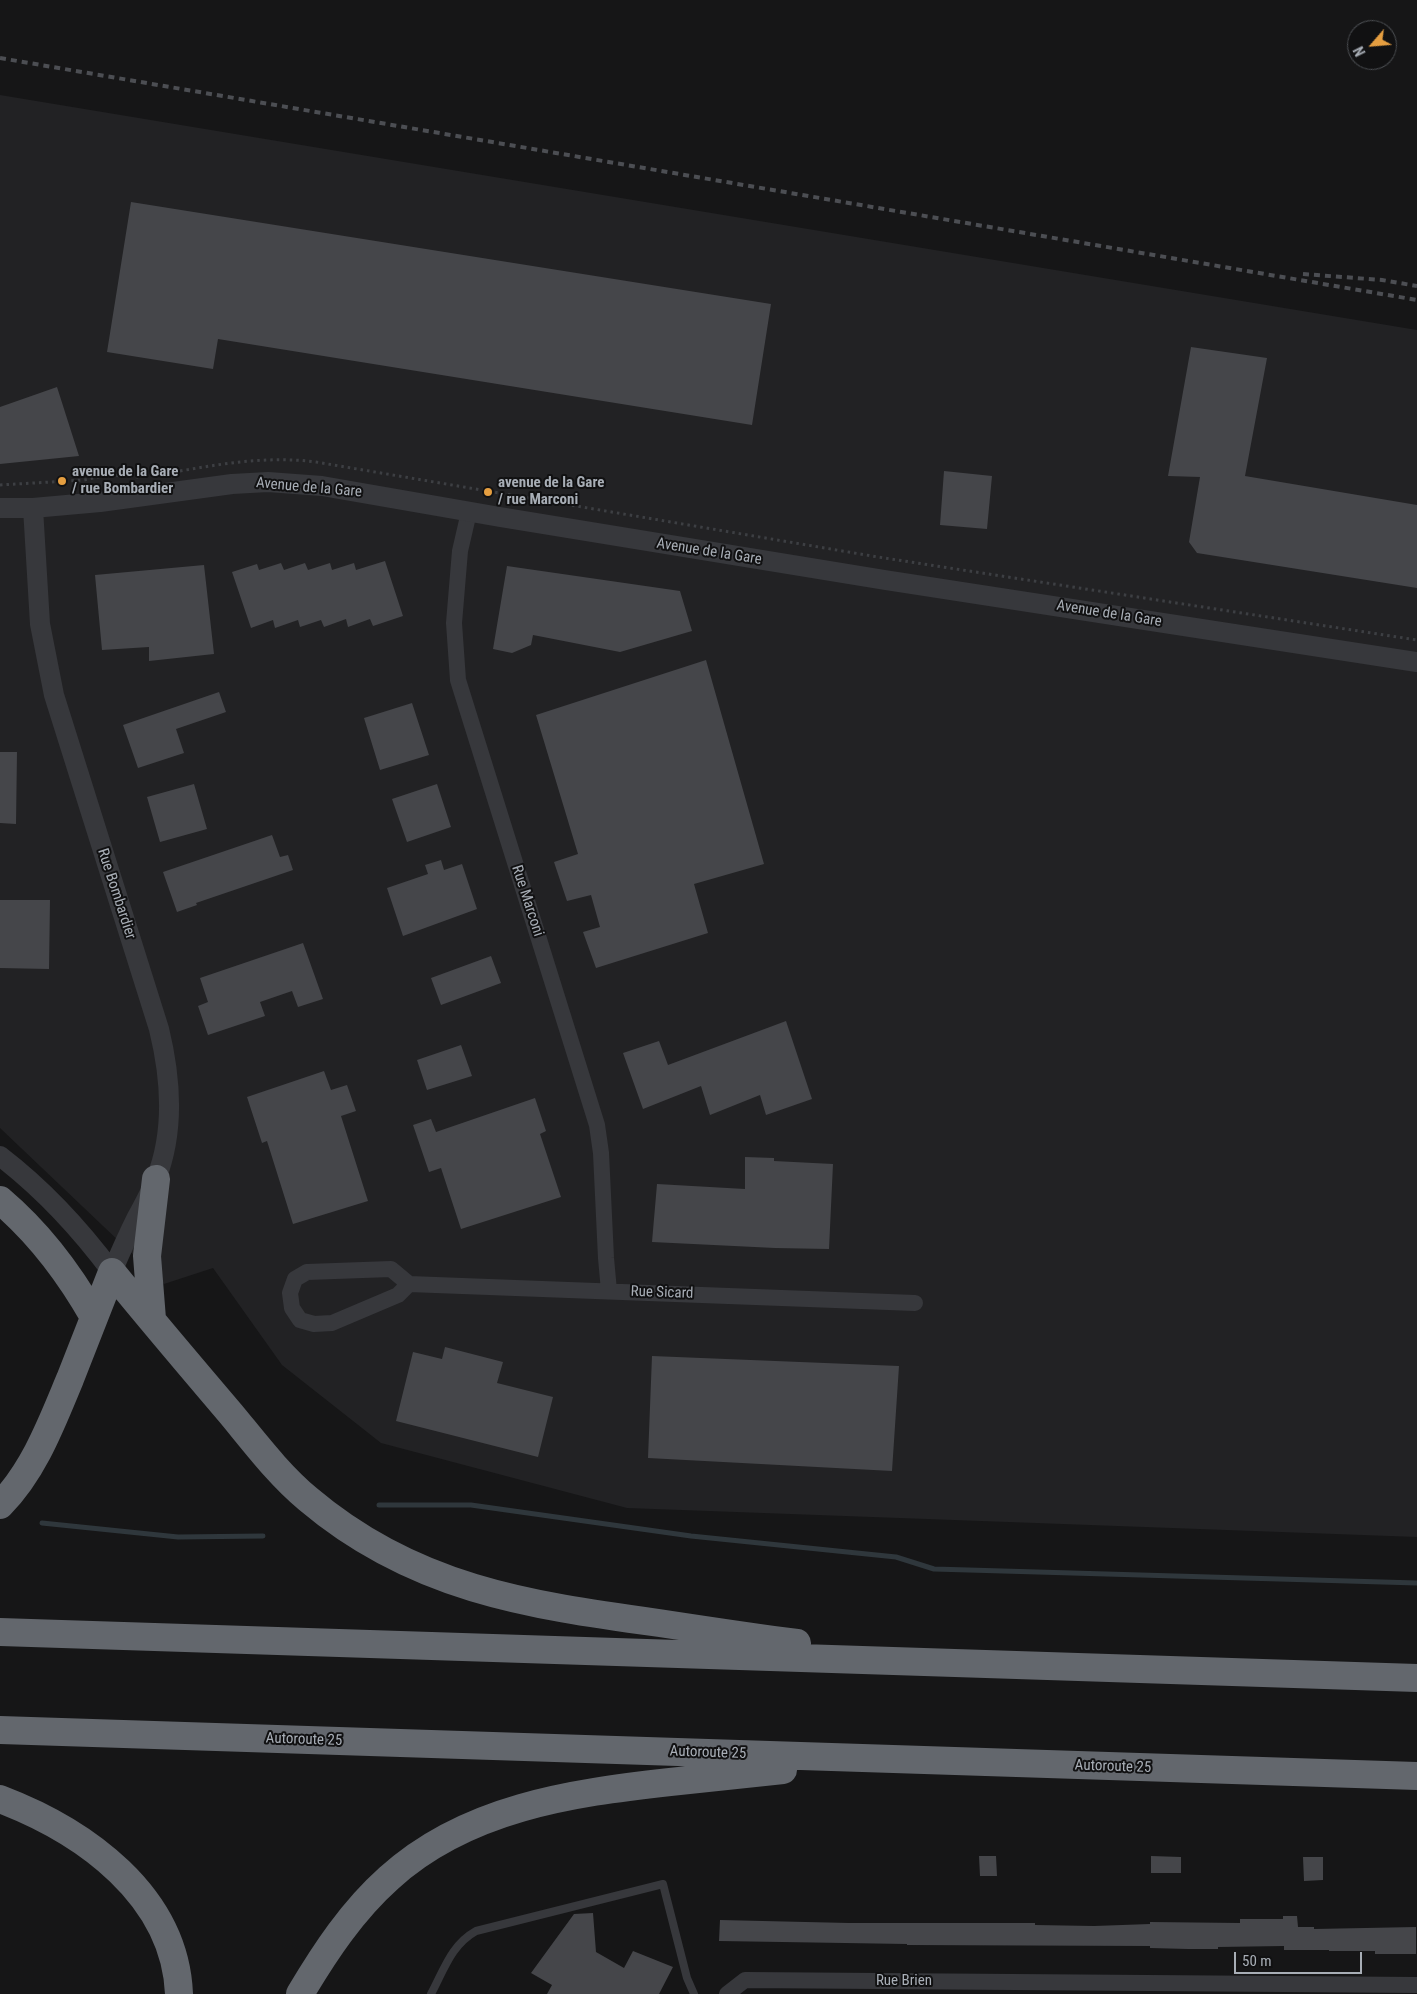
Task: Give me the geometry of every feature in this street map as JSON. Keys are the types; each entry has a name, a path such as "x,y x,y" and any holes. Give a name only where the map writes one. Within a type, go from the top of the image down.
{"highway":[{"path":"152,1319 147,1256 156,1179"},
{"path":"0,1200 19,1217 49,1250 74,1282 94,1317"},
{"path":"0,1505 16,1486 41,1445 112,1272 248,1435 293,1485 342,1526 381,1550 470,1588 574,1612 922,1662"},
{"path":"0,1632 1417,1678"},
{"name":"Autoroute 25","path":"0,1730 1417,1776"},
{"path":"300,1994 344,1926 377,1889 425,1850 482,1821 538,1803 606,1789 881,1759"},
{"path":"0,1799 41,1818 76,1838 108,1861 130,1882 145,1900 165,1937 177,1970 179,1994"}],"street":[{"name":"Avenue de la Gare","path":"0,508 33,508 145,497 232,484 268,482 330,487 469,512 884,580 1417,662"},
{"name":"Rue Bombardier","path":"33,508 40,624 54,695 154,1014 165,1054 169,1084 169,1116 166,1144 156,1179 112,1272"},
{"name":"Rue Marconi","path":"469,512 460,551 454,623 458,680 597,1125 601,1153 609,1291"},
{"path":"0,1156 28,1179 75,1226 112,1272"},
{"path":"391,1269 408,1284 398,1295 332,1323 314,1324 300,1320 292,1308 290,1293 295,1279 307,1272 391,1269"},
{"name":"Rue Sicard","path":"408,1284 915,1303"},
{"name":"Rue Brien","path":"726,1994 745,1980 1331,1989 1417,1985"}],"lane":[{"path":"432,1994 457,1945 465,1937 476,1931 663,1884 687,1978 694,1994"}],"path":[{"name":"Avenue de la Gare","path":"177,471 236,462 296,460 878,556 1417,640"},
{"path":"0,485 84,480 107,475 128,476"}],"shaded area":[{"path":"0,95 1417,330 1417,1537 627,1508 381,1443 282,1365 213,1268 164,1284 0,1128"}],"building":[{"path":"131,202 771,304 752,425 218,339 213,369 107,352"},
{"path":"1191,347 1267,358 1245,476 1417,505 1417,588 1197,553 1189,542 1200,477 1168,476"},
{"path":"57,387 79,456 0,464 0,407"},
{"path":"944,471 992,476 987,529 940,525"},
{"path":"385,561 403,616 373,626 370,619 348,627 346,619 324,627 321,620 300,627 298,620 275,628 273,620 251,628 232,572 257,564 259,570 281,563 284,570 305,563 308,570 330,563 332,570 354,563 356,570"},
{"path":"204,565 214,654 149,661 149,647 102,650 95,575"},
{"path":"507,566 680,591 692,631 620,652 533,635 531,645 512,653 493,649"},
{"path":"706,660 764,864 694,884 708,933 596,968 583,932 600,927 591,895 567,901 554,862 578,854 536,715"},
{"path":"219,692 226,712 176,729 184,753 138,768 123,725"},
{"path":"412,703 429,755 380,770 364,718"},
{"path":"0,752 17,752 16,824 0,823"},
{"path":"194,784 207,829 160,842 147,797"},
{"path":"437,784 451,827 407,842 392,799"},
{"path":"272,835 280,857 288,855 293,870 196,903 197,905 177,912 163,872"},
{"path":"441,860 444,870 462,864 477,909 403,936 387,888 428,874 425,865"},
{"path":"0,900 50,900 49,969 0,968"},
{"path":"303,943 323,999 298,1007 292,991 260,1002 265,1016 208,1035 198,1006 208,1002 200,978"},
{"path":"491,956 501,983 441,1005 431,978"},
{"path":"786,1021 812,1099 766,1115 760,1095 710,1115 701,1086 643,1109 623,1053 659,1041 668,1065"},
{"path":"461,1045 472,1076 427,1090 417,1060"},
{"path":"324,1071 331,1090 347,1085 356,1111 341,1116 368,1201 293,1224 267,1141 262,1143 247,1097"},
{"path":"535,1098 546,1131 540,1134 561,1197 461,1229 441,1168 429,1172 413,1125 431,1119 436,1132"},
{"path":"745,1157 774,1158 774,1161 833,1164 829,1249 652,1242 657,1184 745,1189"},
{"path":"445,1347 503,1362 497,1383 553,1397 538,1457 396,1421 413,1352 442,1359"},
{"path":"652,1356 899,1366 892,1471 648,1458"},
{"path":"979,1856 996,1856 997,1876 980,1876"},
{"path":"1151,1856 1181,1857 1181,1873 1151,1873"},
{"path":"1303,1857 1323,1857 1323,1880 1304,1881"},
{"path":"593,1913 596,1952 624,1968 633,1951 673,1967 659,1994 547,1994 552,1985 531,1973 574,1914"},
{"path":"1283,1916 1297,1916 1298,1927 1314,1927 1314,1929 1416,1927 1416,1954 1375,1954 1375,1951 1284,1950 1284,1946 1188,1949 1150,1948 1150,1946 907,1945 719,1941 720,1920 849,1923 1035,1923 1035,1925 1094,1926 1150,1924 1150,1922 1240,1923 1240,1919 1283,1919"}],"waterway":[{"path":"379,1505 471,1505 691,1536 896,1557 934,1569 1417,1583"},
{"path":"42,1523 178,1537 263,1536"}],"railway":[{"path":"0,58 1417,300"},
{"path":"1303,274 1382,280 1417,286"}],"place":[{"name":"avenue de la Gare / rue Bombardier","path":"62,481"},
{"name":"avenue de la Gare / rue Marconi","path":"488,492"}]}
